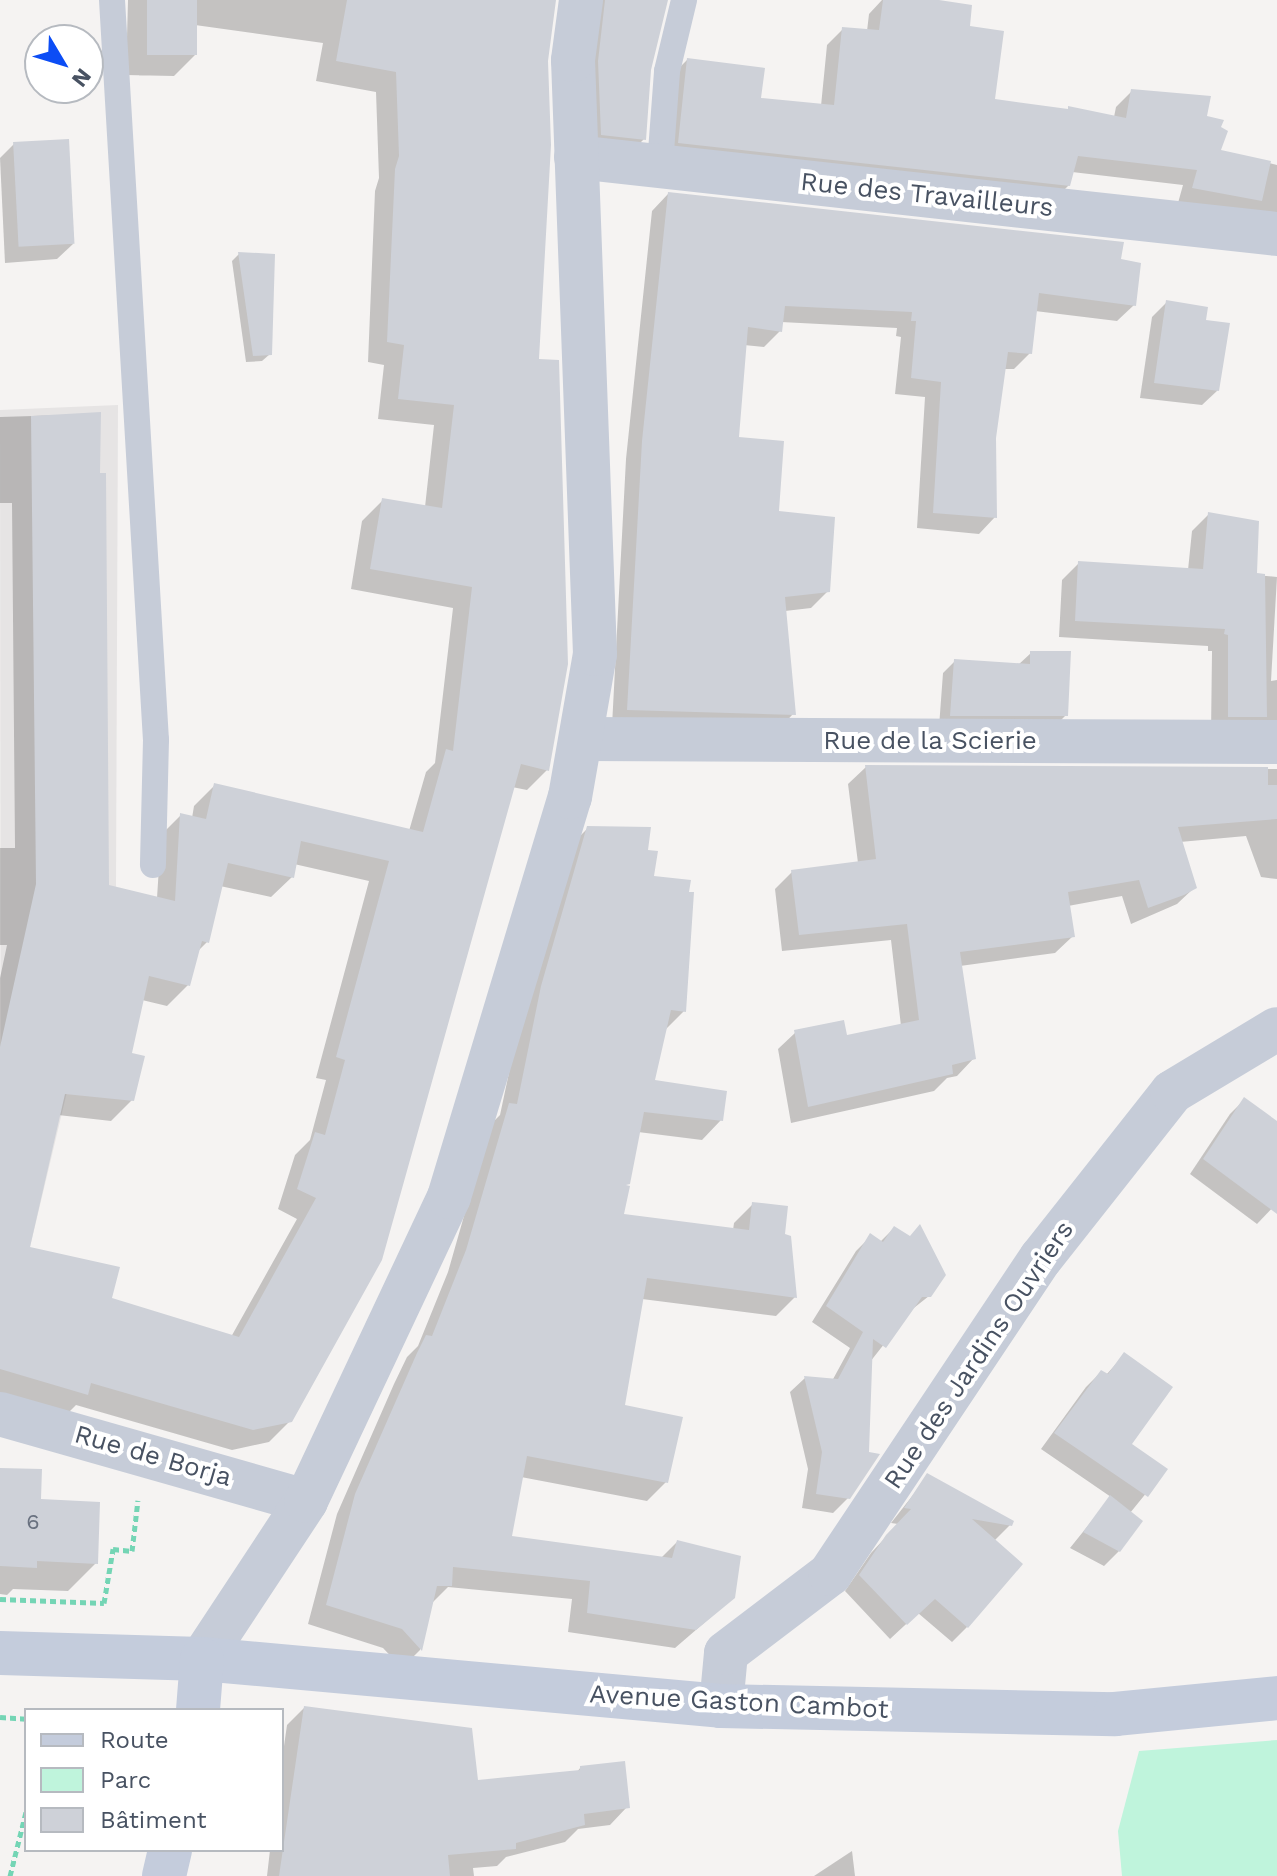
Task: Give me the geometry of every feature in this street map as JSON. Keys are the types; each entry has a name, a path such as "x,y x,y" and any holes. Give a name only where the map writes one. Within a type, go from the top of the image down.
{"street":[{"path":"198,1708 202,1659 306,1501 449,1197 570,797 595,654 573,60 581,0"},
{"name":"Rue des Travailleurs","path":"576,157 1277,234"},
{"name":"Rue de la Scierie","path":"582,739 1277,742"},
{"name":"Rue des Jardins Ouvriers","path":"721,1706 726,1653 830,1574 1041,1258 1172,1092 1277,1029"},
{"name":"Rue de Borja","path":"0,1414 306,1501"},
{"name":"Avenue Gaston Cambot","path":"0,1653 202,1659 721,1706 1115,1714 1277,1698"},
{"path":"164,1876 170,1852"}],"lane":[{"path":"112,0 156,740 153,865"},
{"path":"660,165 667,71 684,0"}],"path":[{"path":"0,1599 104,1603 113,1549 132,1551 138,1495"},
{"path":"0,1717 24,1719"},
{"path":"10,1876 24,1820"}],"shaded area":[{"path":"118,405 116,886 1,1369 0,410"}],"green space":[{"path":"1277,1740 1277,1876 1122,1876 1118,1831 1139,1751"}],"building":[{"path":"147,0 197,0 197,55 147,55"},
{"path":"347,0 556,0 548,61 551,145 539,359 559,360 568,664 549,771 521,764 382,1260 292,1422 253,1430 91,1383 88,1395 0,1369 0,1047 36,884 31,416 101,412 100,473 106,473 109,885 175,901 180,813 206,819 214,783 423,832 446,749 453,751 472,587 370,569 382,498 442,508 454,405 398,399 404,345 387,342 395,169 399,156 396,72 336,61","holes":["301,841 389,861 336,1057 345,1060 325,1135 315,1132 297,1189 316,1198 239,1337 112,1298 120,1267 30,1247 65,1094 134,1101 145,1056 132,1053 149,976 190,986 202,941 209,943 228,863 294,878"]},
{"path":"605,0 668,0 651,70 646,140 601,135 598,61"},
{"path":"883,0 939,0 972,5 970,26 1004,31 995,99 1068,109 1068,106 1126,118 1131,89 1211,96 1207,116 1224,120 1221,127 1228,131 1221,150 1271,161 1262,201 1192,188 1197,170 1078,156 1070,186 678,143 687,58 765,68 761,98 834,105 842,27 879,30"},
{"path":"69,139 74,244 19,247 13,142"},
{"path":"668,192 1124,242 1121,259 1141,263 1136,306 1039,293 1032,354 1008,352 996,438 997,518 933,513 941,382 911,378 916,321 911,321 912,312 785,306 782,332 748,327 739,437 784,441 779,511 835,517 830,592 785,597 796,715 627,710 642,441"},
{"path":"238,252 275,254 272,355 253,356"},
{"path":"1166,300 1208,307 1206,320 1230,323 1219,391 1154,383"},
{"path":"1208,512 1259,521 1257,573 1265,574 1267,717 1228,717 1228,635 1224,634 1225,629 1075,621 1078,561 1203,569"},
{"path":"1030,651 1071,651 1068,716 950,716 954,659 1030,664"},
{"path":"865,765 1268,767 1268,785 1277,785 1277,819 1178,827 1197,888 1184,895 1148,908 1139,880 1068,892 1075,937 960,952 976,1059 952,1065 953,1074 808,1107 794,1030 844,1020 847,1035 919,1020 907,924 799,935 791,870 876,859"},
{"path":"587,826 651,827 648,850 658,851 654,876 691,880 689,892 694,892 686,1012 671,1010 655,1080 727,1091 723,1121 644,1112 630,1184 626,1185 630,1186 624,1214 749,1230 752,1202 788,1206 785,1234 791,1236 797,1298 647,1278 625,1405 683,1417 668,1483 527,1456 512,1536 672,1558 677,1540 741,1556 735,1598 696,1630 587,1613 590,1581 453,1567 452,1586 437,1586 422,1651 402,1629 326,1605 355,1494 417,1353 426,1335 432,1336 466,1250 509,1103 517,1104 541,986"},
{"path":"1244,1097 1277,1121 1277,1214 1203,1159"},
{"path":"920,1224 946,1275 931,1297 922,1297 886,1348 873,1339 869,1452 880,1454 850,1499 816,1494 822,1452 804,1376 838,1379 863,1332 826,1306 870,1233 883,1242 894,1226 910,1236"},
{"path":"1124,1352 1173,1387 1132,1444 1168,1469 1148,1497 1054,1433 1101,1370 1108,1374"},
{"path":"0,1468 42,1469 41,1499 100,1502 98,1564 37,1561 37,1568 0,1566"},
{"path":"927,1473 1014,1521 1012,1526 972,1519 1023,1564 968,1628 935,1599 907,1625 859,1575 886,1535 911,1509 904,1508"},
{"path":"1110,1495 1143,1521 1120,1552 1083,1532"},
{"path":"304,1706 472,1728 478,1780 580,1770 580,1766 625,1761 630,1808 584,1814 585,1825 516,1843 516,1849 448,1855 450,1876 279,1876"}]}
